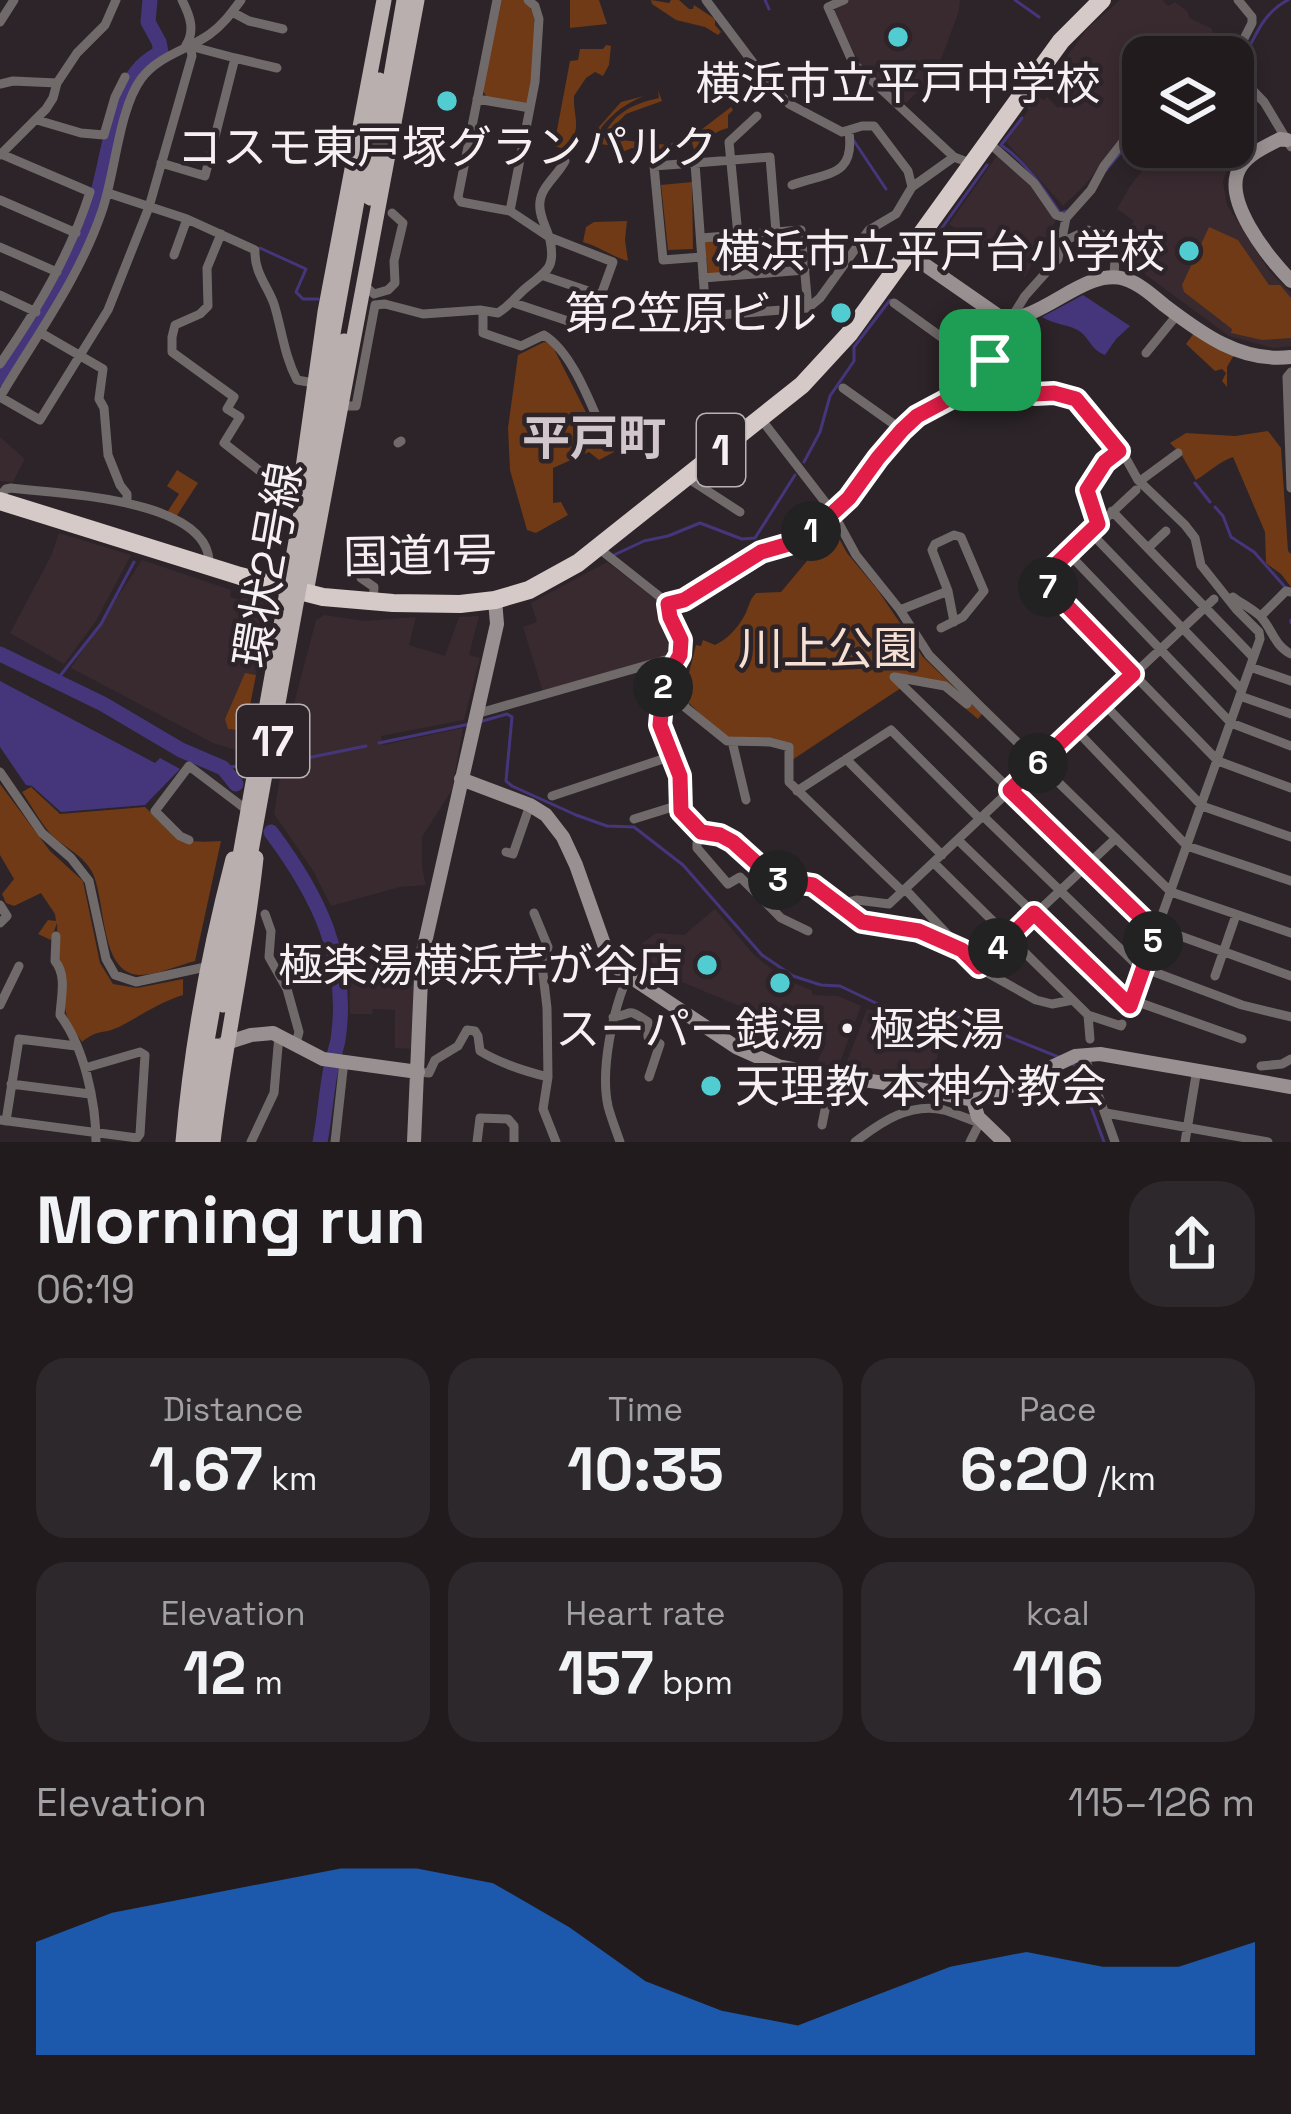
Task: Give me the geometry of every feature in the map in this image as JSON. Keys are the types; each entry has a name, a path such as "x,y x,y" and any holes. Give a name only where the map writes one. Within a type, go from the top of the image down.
{"highway":[{"name":"国道1号","path":"0,499 305,593 373,602 460,604 529,590 597,548 761,419 828,359 908,253 909,226 963,161 988,142 1061,41 1102,0"}],"main road":[{"path":"214,1142 257,849 417,0"},
{"path":"186,1142 196,1039 301,494 303,455 349,178 368,86 395,5"},
{"name":"環状2号線","path":"186,1142 387,102 395,5"},
{"name":"環状2号線","path":"203,1142 338,340 351,233 395,5"},
{"path":"351,233 368,86"},
{"path":"365,280 387,102"}],"street":[{"path":"0,364 5,347 36,311 57,272 90,192 0,154 38,120 57,82 105,25 116,0"},
{"path":"182,0 191,29 186,45"},
{"path":"38,120 104,135 115,98 130,81 211,34 241,0"},
{"path":"497,0 458,197 461,202 510,211 550,237 613,262 589,328 514,303"},
{"path":"510,211 535,82 538,19 528,0"},
{"path":"695,163 706,316 808,308 869,230 909,226 912,187 908,171 874,126 842,132 789,104 706,0"},
{"path":"844,0 828,7 853,63 963,161 912,187"},
{"path":"1238,0 1252,17 1245,36"},
{"path":"0,22 7,5"},
{"path":"232,12 283,29"},
{"path":"186,45 277,68"},
{"path":"130,81 129,105 102,214 70,284 0,397 40,420 108,310 149,207 192,56 186,45"},
{"path":"161,163 205,176 235,58"},
{"path":"0,84 57,82"},
{"path":"1254,92 1290,143"},
{"path":"477,99 530,108"},
{"path":"738,235 729,142 757,116"},
{"path":"792,185 848,162 849,132"},
{"path":"1290,143 1280,139 1244,160 1234,188 1244,215 1291,281"},
{"path":"988,142 1034,183 1056,215 1066,218"},
{"path":"668,604 684,600 761,552 796,542 828,519 902,430 988,365 1025,296 1054,266 1066,218 1122,144"},
{"path":"702,257 663,260 654,166 770,158 776,232"},
{"path":"342,406 356,406 375,305 423,314 498,313 544,276 552,257 540,197 565,161"},
{"path":"108,193 188,219 255,250 254,265 274,303 286,358 297,380 314,383"},
{"path":"0,200 76,233"},
{"path":"365,280 374,294 394,283 394,261 404,223 392,213"},
{"path":"174,255 188,219"},
{"path":"701,238 801,230 808,308"},
{"path":"1062,242 1088,230 1116,238 1114,277"},
{"path":"221,234 208,262 208,306 175,325 172,352 235,397 227,410 240,417 224,443 284,490 301,494"},
{"path":"0,247 57,272"},
{"path":"908,253 1003,319 1029,316 1091,283 1114,277 1140,286 1224,346 1264,357 1291,357"},
{"path":"703,278 805,270"},
{"path":"544,276 600,295"},
{"path":"0,295 36,311"},
{"path":"894,303 1035,394 1076,399 1119,451 1138,485 1185,525 1195,538 1202,565 1259,632 1130,1005"},
{"path":"483,311 483,333 521,346 544,335 558,348 608,443"},
{"path":"1146,353 1178,315"},
{"path":"546,337 554,317"},
{"path":"41,334 103,369 98,390 108,455 127,502"},
{"path":"1291,372 1287,377 1291,488"},
{"path":"843,388 902,430"},
{"path":"761,419 929,655 981,712 1171,892 1291,934"},
{"path":"1119,451 1105,462 1087,490 1094,528 1241,693 1291,714"},
{"path":"1178,453 1041,579 1218,761 1291,788"},
{"path":"686,477 740,512"},
{"path":"0,499 11,488 154,508 203,538 209,567"},
{"path":"1112,511 1210,603 1252,662 1291,681"},
{"path":"1148,548 1166,531"},
{"path":"941,628 954,622 963,617 984,591 961,537 954,535 932,550 954,622"},
{"path":"597,548 668,604 681,640 681,701 722,738 789,747 790,782 797,791 979,967 1036,1000 1052,1004 1073,1000"},
{"path":"1068,553 1231,723 1291,746"},
{"path":"360,571 361,578 374,587 373,602"},
{"path":"1224,590 1261,616 1271,636 1291,654"},
{"path":"899,610 948,591"},
{"path":"1261,616 1286,591 1291,592"},
{"path":"414,1142 422,956 497,624 495,600"},
{"path":"839,904 857,900 889,904 1210,603"},
{"path":"475,720 680,655"},
{"path":"680,655 661,692 660,725 680,776 679,805 689,820 706,835 733,842 774,879 813,885 862,922 919,931 962,950"},
{"path":"967,704 944,686 894,677 1157,930 1291,976"},
{"path":"1103,703 1202,806 1291,837"},
{"path":"1075,729 1187,846 1291,881"},
{"path":"797,791 890,730 1144,969 1242,1005 1291,1017"},
{"path":"732,741 746,800"},
{"path":"552,796 672,756"},
{"path":"846,759 1009,937 1088,1015 1123,1024"},
{"path":"189,840 155,811 189,766 243,807"},
{"path":"0,772 41,833 89,881 106,959 115,975 136,982 210,966"},
{"path":"461,779 546,814 563,837 582,880 611,964 755,1057 778,1066 973,1100 1080,1056 1100,1054 1291,1087"},
{"path":"506,852 513,854 530,805"},
{"path":"634,819 679,805"},
{"path":"706,835 697,848 728,884 740,877 781,918 808,931"},
{"path":"979,967 1116,838"},
{"path":"958,840 1130,1005 1242,1039"},
{"path":"0,905 7,916 0,923"},
{"path":"534,913 548,947 542,965 548,1078 543,1109 556,1142"},
{"path":"266,914 271,931 269,957 287,989 299,1032 296,1043"},
{"path":"1215,976 1236,915"},
{"path":"56,936 55,961 63,982 60,1015 72,1031 86,1068 96,1137"},
{"path":"0,1005 19,966"},
{"path":"620,1142 606,1091 616,1002 628,976"},
{"path":"614,1018 626,1011 648,1022 648,1036 660,1044 649,1077"},
{"path":"1088,1015 1090,1039"},
{"path":"186,1142 199,1122 210,1050 262,1033 279,1035 315,1056 429,1073 435,1060 458,1046 467,1030 475,1031 480,1051 486,1055 548,1078"},
{"path":"251,1142 274,1093 279,1035"},
{"path":"76,1046 19,1039 3,1121 96,1137 137,1138 145,1055 140,1052 86,1068"},
{"path":"1080,1056 1115,1142"},
{"path":"1262,1066 1291,1059"},
{"path":"335,1142 337,1060"},
{"path":"1185,1142 1197,1069"},
{"path":"822,1125 832,1076"},
{"path":"11,1084 90,1094"},
{"path":"970,1142 981,1124 973,1100"},
{"path":"855,1142 885,1119 923,1108 981,1124 1004,1142"},
{"path":"1106,1113 1268,1142"},
{"path":"477,1142 480,1118 508,1119 514,1126 514,1142"}],"shaded area":[{"name":"横浜市立平戸中学校","path":"849,0 960,0 935,75 906,103 859,62 833,11"},
{"path":"1120,0 1162,0 1168,6 1175,2 1189,18 1211,28 1215,36 1122,36 1122,137 1063,206 1006,142 1038,96 1047,97 1058,108 1073,94 1075,89 1070,90 1055,73 1087,29"},
{"path":"999,153 1030,183 1056,220 1025,277 949,224"},
{"name":"横浜市立平戸台小学校","path":"1144,168 1227,168 1223,182 1227,205 1270,272 1291,293 1291,346 1273,348 1229,336 1142,272 1120,266 1122,237 1134,221 1117,209"},
{"path":"1083,295 1130,326 1105,355 1078,330 1042,317"},
{"path":"0,437 25,459 13,482 0,481"},
{"path":"59,533 131,555 96,621 64,664 10,633"},
{"path":"142,560 231,590 230,597 262,598 268,609 256,675 245,674 228,729 245,731 242,752 213,743 71,668"},
{"path":"607,562 663,605 677,652 543,692 523,627 537,622 531,603"},
{"path":"324,615 365,621 416,617 409,645 445,656 459,617 479,616 469,655 480,658 464,720 381,736 383,745 463,728 452,790 422,837 426,885 400,887 331,906 274,814 289,723 316,620"},
{"path":"0,681 155,763 160,758 180,769 145,805 61,812 26,785 0,747"},
{"path":"715,909 754,955 784,979 813,995 838,996 861,1006 837,1070 815,1067 826,1042 660,973 642,950 641,944 656,933 684,935"},
{"path":"418,956 415,1049 395,1048 395,1010 350,1014 349,971"},
{"path":"867,1009 891,1016 945,1018 932,1084 844,1069"}],"green space":[{"path":"500,0 525,0 535,21 534,63 524,104 487,98 483,91"},
{"path":"570,0 599,0 607,24 570,28"},
{"path":"651,0 679,0 689,9 694,5 715,19 721,32 718,35 676,20"},
{"path":"611,46 603,76 595,72 586,78 574,96 574,136 564,149 554,146 570,61 578,60 580,49"},
{"path":"658,90 662,101 626,114 611,129 611,139 668,145 685,137 688,140 731,107 728,128 707,139 697,159 692,143 620,153 618,147 601,144 599,127 621,102 644,96 611,117 601,128 602,139 624,111 659,98"},
{"path":"692,182 693,249 668,250 661,185"},
{"path":"627,221 628,261 583,242 586,227 594,222"},
{"path":"1209,227 1238,240 1269,285 1280,285 1291,298 1291,338 1262,340 1231,333 1232,329 1184,292 1182,285"},
{"path":"746,237 748,272 708,275 705,241"},
{"path":"1194,333 1234,355 1227,367 1227,387 1222,381 1226,373 1215,371 1186,344"},
{"path":"551,343 601,449 611,446 614,452 599,460 589,452 553,468 553,503 561,502 568,515 536,533 527,530 510,470 508,428 518,355"},
{"path":"1268,431 1281,448 1291,587 1266,563 1265,532 1233,457 1196,480 1170,443 1186,433 1235,436"},
{"path":"177,470 198,483 176,517 168,511 179,494 167,486"},
{"name":"川上公園","path":"829,520 847,553 923,657 982,714 978,719 943,690 910,682 789,762 788,747 727,741 683,697 696,645 701,646 703,640 715,645 727,637 756,593 781,592 807,561 798,544"},
{"path":"245,673 256,675 245,731 228,729 225,719"},
{"path":"0,784 50,851 83,881 100,963 113,984 137,988 183,979 183,995 82,1042 66,1013 57,923 51,940 38,934 48,920 56,921 55,914 41,893 14,906 2,894 14,879 0,855"},
{"path":"31,787 60,814 145,807 178,836 221,841 195,961 140,975 117,962 91,870 42,823 22,792"}],"waterway":[{"path":"0,379 88,226 129,83 143,64 161,52 148,22 150,0"},
{"path":"765,0 769,9"},
{"path":"1015,0 1039,17"},
{"path":"1254,39 1264,21 1288,0"},
{"path":"1029,107 1040,90"},
{"path":"1022,118 1001,145 1026,167 1060,213 1067,211"},
{"path":"854,141 886,189"},
{"path":"1106,170 1122,151"},
{"path":"926,250 987,165"},
{"path":"260,248 306,269 296,292 303,299 318,299"},
{"path":"804,462 820,432 830,396 854,361 854,347 890,300"},
{"path":"614,555 700,523 742,539 755,538 795,475"},
{"path":"1195,483 1210,502"},
{"path":"1215,507 1231,537 1254,552 1285,587"},
{"path":"56,681 101,624 134,562"},
{"path":"0,654 223,768 236,784"},
{"path":"479,722 507,714 512,717 506,781 512,786 607,826 634,827 683,865 762,955 793,976 840,986 880,1005 962,1018 1061,1058"},
{"path":"379,743 470,724"},
{"path":"302,759 366,746"},
{"path":"283,761 289,761"},
{"path":"223,768 245,765"},
{"path":"271,832 316,904 339,982 338,1040 320,1142"},
{"path":"1070,1063 1076,1066 1104,1142"}],"place":[{"name":"横浜市立平戸中学校","path":"898,37"},
{"name":"コスモ東戸塚グランパルク","path":"447,101"},
{"name":"横浜市立平戸台小学校","path":"1189,251"},
{"name":"第2笠原ビル","path":"841,313"},
{"name":"極楽湯横浜芹が谷店","path":"707,965"},
{"name":"スーパー銭湯・極楽湯","path":"780,983"},
{"name":"天理教 本神分教会","path":"711,1086"}],"district":[{"name":"平戸町","path":"594,438"}],"route":[{"path":"990,360 1035,394 1076,399 1119,451 1108,458 1087,490 1098,524 1041,579 1133,674 1010,790 1156,932 1130,1006 1034,913 979,967 962,950 919,931 862,922 813,885 774,879 733,842 706,835 681,811 680,776 660,725 661,692 680,655 681,640 668,604 684,600 761,552 796,542 822,523 849,498 902,430 967,386 986,370 990,360"}]}
